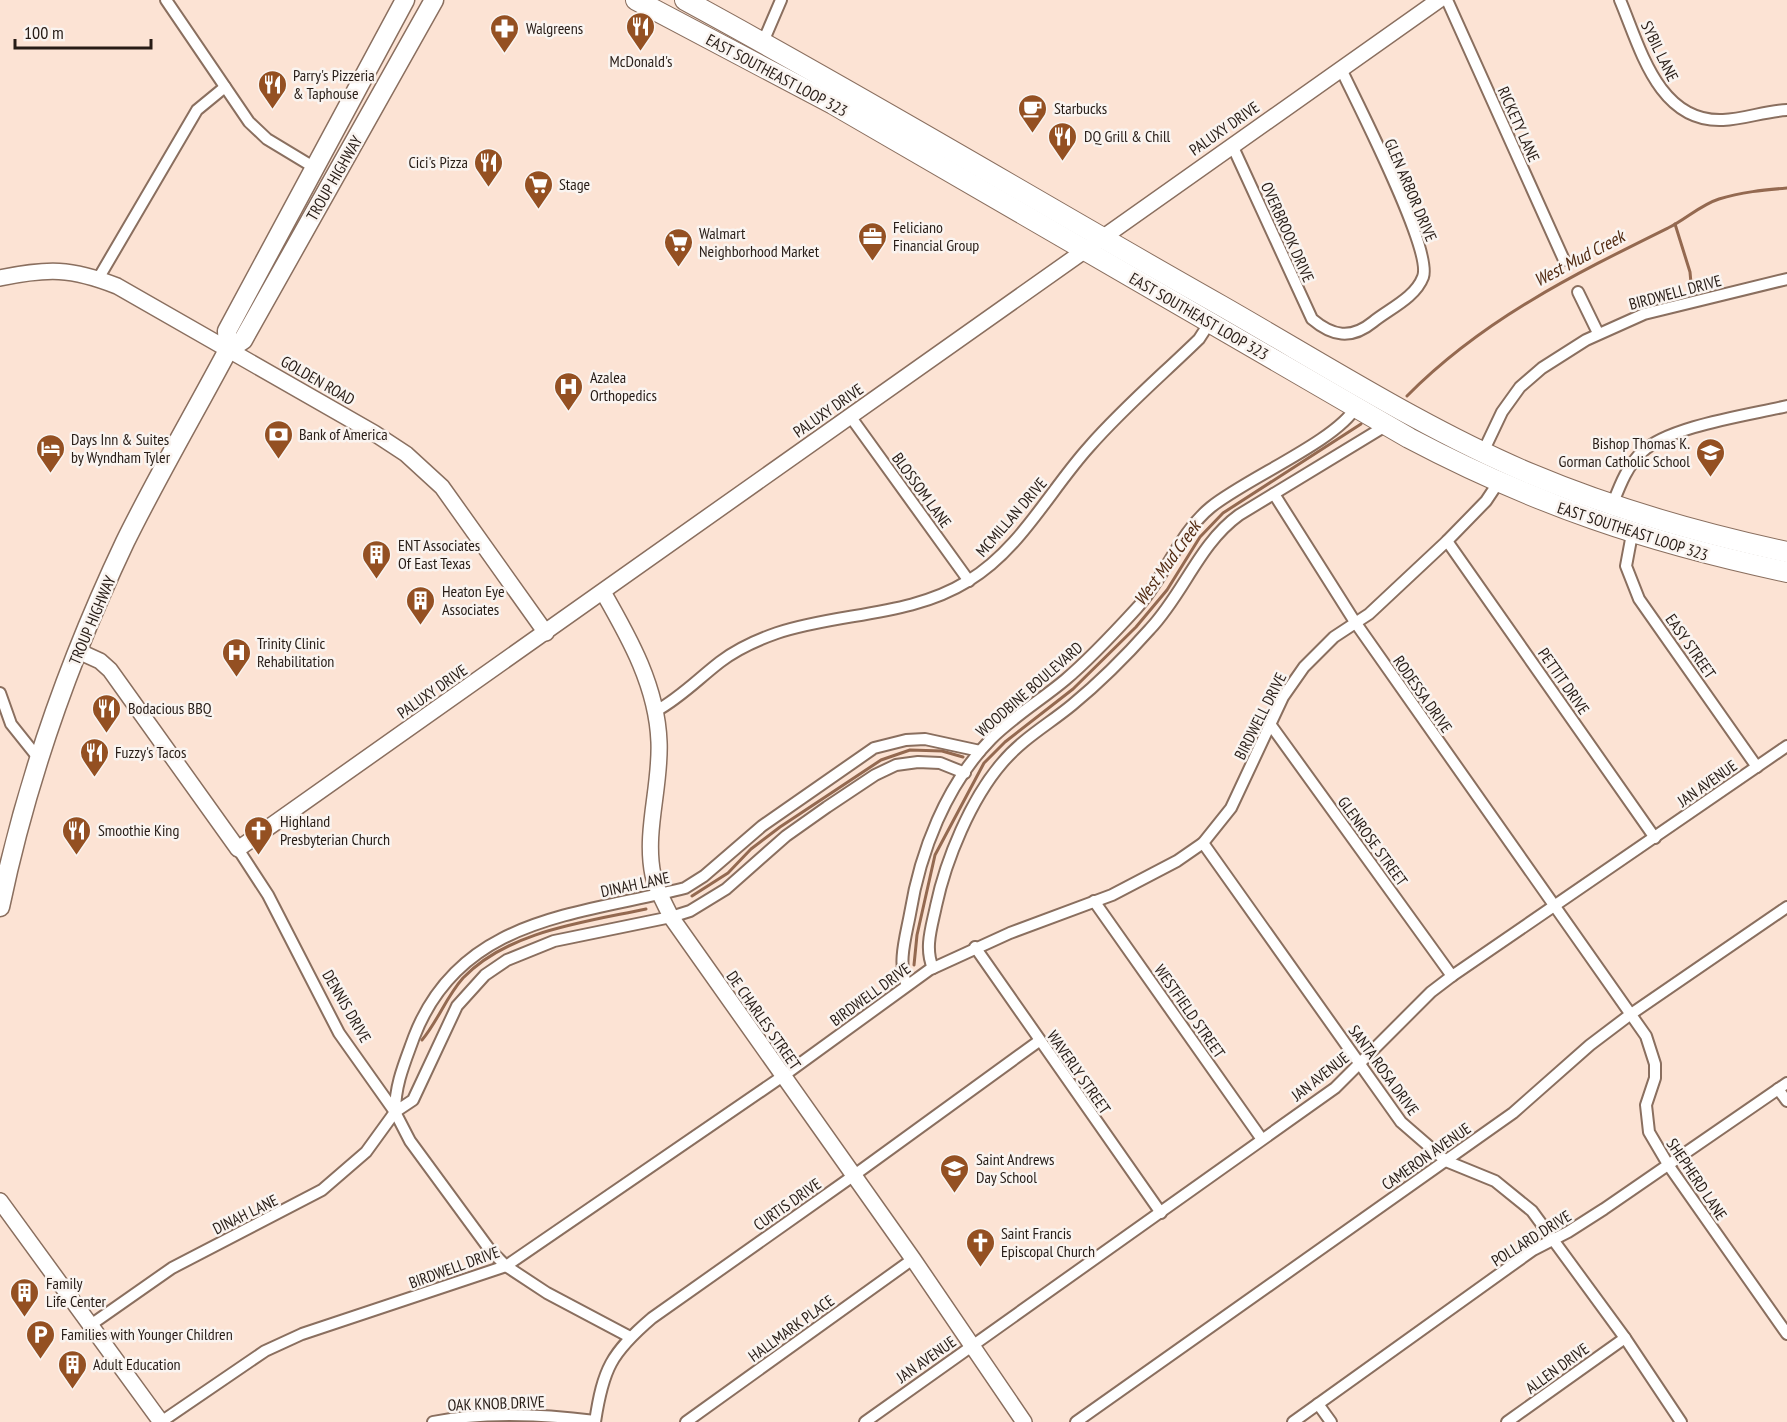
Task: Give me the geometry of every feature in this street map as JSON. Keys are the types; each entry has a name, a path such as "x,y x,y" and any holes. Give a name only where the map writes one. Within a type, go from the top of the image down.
{"highway":[{"name":"EAST SOUTHEAST LOOP 323","path":"636,0 1483,452 1530,474 1612,505 1693,531 1787,552"},
{"name":"EAST SOUTHEAST LOOP 323","path":"685,0 763,42 1092,243 1210,322 1387,425 1498,483 1632,534 1716,557 1787,572"},
{"path":"1716,557 1715,551 1723,548 1787,561"}],"main road":[{"name":"TROUP HIGHWAY","path":"228,350 227,331 405,0"},
{"name":"TROUP HIGHWAY","path":"0,907 39,759 78,651 125,543 228,350 243,340 434,0"}],"street":[{"path":"166,0 249,122 267,139 315,168"},
{"path":"763,42 781,0"},
{"name":"PALUXY DRIVE","path":"238,849 546,633 1232,144 1439,0"},
{"name":"RICKETY LANE","path":"1447,0 1564,260"},
{"name":"SYBIL LANE","path":"1620,0 1649,71 1670,100 1694,114 1721,120 1787,110"},
{"name":"GLEN ARBOR DRIVE","path":"1323,327 1334,334 1347,335 1361,332 1416,290 1426,268 1416,233 1341,69"},
{"path":"98,279 197,110 225,87"},
{"name":"OVERBROOK DRIVE","path":"1232,144 1306,308 1312,319 1323,327"},
{"name":"GOLDEN ROAD","path":"0,278 56,270 84,273 117,286 374,433 429,474 448,495 546,633"},
{"name":"BIRDWELL DRIVE","path":"1483,452 1502,412 1520,387 1542,368 1598,333 1644,314 1787,279"},
{"path":"1578,292 1598,333"},
{"name":"MCMILLAN DRIVE","path":"656,711 678,699 722,660 750,644 779,633 942,596 969,581 1000,556 1088,447 1199,339 1210,322"},
{"path":"1604,525 1633,461 1657,441 1678,432 1787,406"},
{"name":"WOODBINE BOULEVARD","path":"907,985 902,969 918,871 933,831 980,751 1003,728 1075,671 1137,608 1192,527 1205,513 1235,490 1343,424 1356,407"},
{"name":"BLOSSOM LANE","path":"850,416 969,581"},
{"path":"933,968 928,944 943,876 967,822 995,772 1021,744 1103,678 1152,628 1222,529 1274,494 1387,425"},
{"name":"BIRDWELL DRIVE","path":"161,1422 265,1351 302,1334 506,1266 783,1076 933,968 975,947 1133,885 1203,843 1231,808 1270,724 1304,667 1334,637 1369,614 1448,541 1486,501 1498,483"},
{"name":"RODESSA DRIVE","path":"1274,494 1355,622 1554,908"},
{"name":"EASY STREET","path":"1632,534 1626,566 1640,599 1757,767"},
{"name":"PETTIT DRIVE","path":"1448,541 1655,838"},
{"name":"DE CHARLES STREET","path":"603,592 634,646 656,711 660,742 651,846 653,876 671,917 913,1259 1024,1422"},
{"name":"DENNIS DRIVE","path":"78,651 100,661 110,670 238,849 268,895 339,1033 395,1112 410,1141 459,1209 506,1266 547,1293 630,1336"},
{"path":"0,693 11,724 39,759"},
{"name":"GLENROSE STREET","path":"1270,724 1452,976"},
{"name":"DINAH LANE","path":"395,1112 395,1088 422,1016 438,990 457,969 481,949 541,922 685,888 704,876 762,826 874,748 915,739 949,743 980,751"},
{"name":"JAN AVENUE","path":"865,1422 1161,1213 1261,1138 1335,1088 1431,992 1452,976 1787,746"},
{"name":"DINAH LANE","path":"92,1323 172,1268 322,1190 366,1152 395,1112 413,1100 457,1006 485,975 507,960 554,941 690,911 726,889 786,836 875,775 896,765 918,762 940,763 965,773"},
{"name":"SANTA ROSA DRIVE","path":"1203,843 1401,1122 1446,1161 1476,1171 1510,1190 1532,1210 1681,1422"},
{"name":"WESTFIELD STREET","path":"1094,901 1261,1138"},
{"name":"CAMERON AVENUE","path":"1076,1422 1513,1113 1590,1045 1631,1014 1787,907"},
{"name":"SHEPHERD LANE","path":"1554,908 1631,1014 1652,1049 1654,1078 1646,1105 1646,1119 1652,1138 1669,1166 1787,1334"},
{"name":"WAVERLY STREET","path":"975,947 1161,1213"},
{"name":"CURTIS DRIVE","path":"595,1421 600,1386 606,1370 630,1336 1039,1041"},
{"path":"1783,1086 1787,1101"},
{"name":"POLLARD DRIVE","path":"1293,1422 1533,1250 1554,1240 1669,1166 1783,1086"},
{"path":"0,1201 92,1323 161,1422"},
{"name":"HALLMARK PLACE","path":"686,1422 913,1259"},
{"name":"ALLEN DRIVE","path":"1507,1422 1624,1338"},
{"path":"1318,1404 1331,1422"},
{"name":"OAK KNOB DRIVE","path":"433,1422 458,1418 540,1414 595,1421"}],"waterway":[{"name":"West Mud Creek","path":"1407,396 1466,344 1497,322 1563,282 1674,225 1712,202 1744,193 1787,188"},
{"path":"1675,224 1690,272 1692,294"},
{"name":"West Mud Creek","path":"914,965 917,935 935,855 984,763 1005,742 1073,689 1136,627 1167,590 1200,537 1223,513 1361,424"},
{"path":"692,896 728,873 751,849 780,827 881,760 910,750 942,751 963,757"},
{"path":"422,1040 463,978 481,962 502,949 573,924 646,909"}],"place":[{"name":"McDonald's","path":"641,52"},
{"name":"Walgreens","path":"505,54"},
{"name":"Parry's Pizzeria & Taphouse","path":"272,110"},
{"name":"Starbucks","path":"1033,134"},
{"name":"DQ Grill & Chill","path":"1063,162"},
{"name":"Cici's Pizza","path":"489,188"},
{"name":"Stage","path":"538,210"},
{"name":"Feliciano Financial Group","path":"872,262"},
{"name":"Walmart Neighborhood Market","path":"678,268"},
{"name":"Azalea Orthopedics","path":"569,412"},
{"name":"Bank of America","path":"278,460"},
{"name":"Days Inn & Suites by Wyndham Tyler","path":"50,474"},
{"name":"Bishop Thomas K. Gorman Catholic School","path":"1711,478"},
{"name":"ENT Associates Of East Texas","path":"377,580"},
{"name":"Heaton Eye Associates","path":"421,626"},
{"name":"Trinity Clinic Rehabilitation","path":"236,678"},
{"name":"Bodacious BBQ","path":"107,734"},
{"name":"Fuzzy's Tacos","path":"94,778"},
{"name":"Smoothie King","path":"77,856"},
{"name":"Highland Presbyterian Church","path":"259,856"},
{"name":"Saint Andrews Day School","path":"955,1194"},
{"name":"Saint Francis Episcopal Church","path":"980,1268"},
{"name":"Family Life Center","path":"25,1318"},
{"name":"Families with Younger Children","path":"40,1360"},
{"name":"Adult Education","path":"72,1390"}]}
